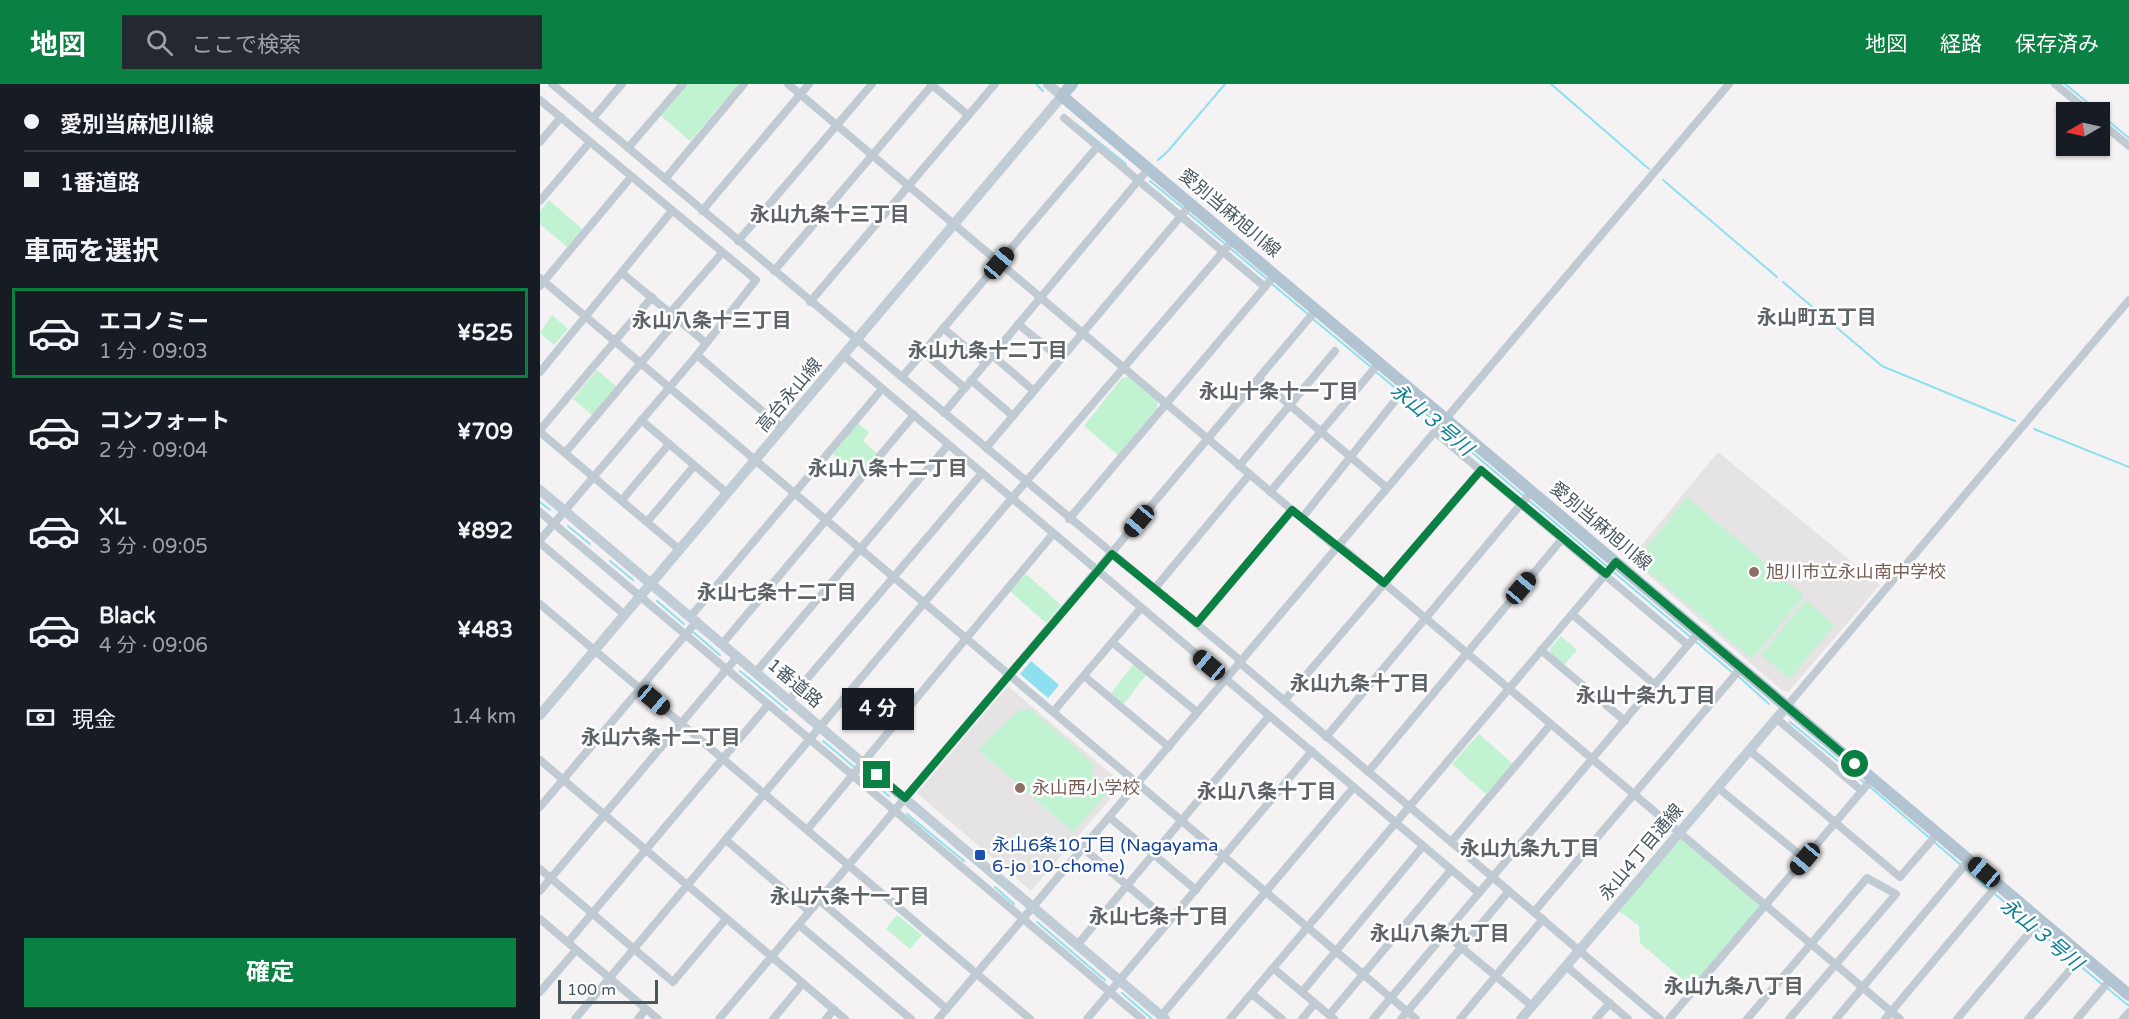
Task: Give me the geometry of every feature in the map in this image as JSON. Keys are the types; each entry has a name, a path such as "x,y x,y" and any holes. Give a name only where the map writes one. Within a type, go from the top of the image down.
{"main road":[{"path":"1062,96 1072,84"},
{"name":"愛別当麻旭川線","path":"1062,96 1148,169 1186,210 1228,246 1375,368 1446,419 1526,498 1694,639 1787,706 1867,785 1934,838 2107,984 2129,995"}],"street":[{"path":"593,118 622,84"},
{"path":"628,148 683,84"},
{"path":"665,179 744,84"},
{"path":"788,84 1239,466 1384,583 1900,1019"},
{"path":"702,211 809,84"},
{"path":"738,241 872,84"},
{"path":"774,271 931,84 968,115"},
{"path":"810,302 995,84"},
{"path":"1048,84 1062,96"},
{"path":"938,1019 1729,84"},
{"path":"2055,84 2077,102"},
{"path":"556,85 810,302 1112,554 1155,587 1326,737 1660,1019"},
{"name":"高台永山線","path":"540,715 1062,96"},
{"path":"540,100 671,212 756,280 697,355 540,542 625,615"},
{"path":"540,142 561,117"},
{"path":"986,448 1186,210 1139,180 1064,118"},
{"path":"2110,130 2129,146"},
{"path":"540,201 590,142"},
{"path":"902,377 1097,147"},
{"path":"944,413 1148,169"},
{"path":"632,177 541,282 1416,1019"},
{"path":"540,372 671,212"},
{"path":"576,1019 811,741 820,726 1012,498 1228,246"},
{"path":"670,313 722,252"},
{"path":"622,273 706,343"},
{"path":"1070,519 1270,281"},
{"path":"651,297 540,431 680,550"},
{"path":"1787,706 2129,300"},
{"path":"719,1019 1312,314"},
{"path":"565,453 677,320"},
{"path":"1018,324 1061,359"},
{"path":"943,328 986,363"},
{"path":"1239,466 1335,351"},
{"path":"923,352 965,388"},
{"path":"697,355 782,428"},
{"path":"992,355 1034,391"},
{"path":"844,356 1479,893"},
{"path":"1270,492 1375,368"},
{"path":"1259,379 1387,488"},
{"path":"971,381 1013,416"},
{"path":"540,807 686,635 694,618 793,493 882,389"},
{"path":"1302,518 1352,458 1394,402"},
{"path":"722,644 914,416"},
{"path":"641,420 727,494"},
{"path":"1230,1019 1611,569 1562,539 1526,498 1481,470 1436,432"},
{"path":"622,500 669,444"},
{"path":"756,672 948,445"},
{"path":"647,522 694,466"},
{"path":"1284,701 1481,470"},
{"path":"789,700 982,473"},
{"path":"1155,587 1250,475"},
{"name":"1番道路","path":"540,490 820,726 857,770 905,798 1163,1017"},
{"path":"1326,737 1526,498"},
{"path":"1197,623 1292,510"},
{"path":"540,512 811,741 857,770 895,811 1142,1019"},
{"path":"807,830 1053,534"},
{"path":"1368,772 1562,539"},
{"path":"540,604 1030,1019"},
{"path":"1053,712 1141,608"},
{"path":"1572,614 1655,685"},
{"path":"1373,1019 1694,639"},
{"path":"1113,643 1197,712"},
{"path":"1541,650 1625,722"},
{"path":"540,891 737,657"},
{"path":"1534,912 1738,672"},
{"path":"1084,676 1169,747"},
{"path":"568,942 768,705"},
{"name":"永山4丁目通線","path":"1521,1019 1787,706"},
{"path":"788,722 800,710"},
{"path":"1078,944 1269,716"},
{"path":"1669,1019 1867,785 1776,718"},
{"path":"1451,842 1551,724"},
{"path":"1749,750 1899,877"},
{"path":"1087,1019 1312,751"},
{"path":"540,760 845,1019"},
{"path":"1163,1017 1354,787"},
{"path":"1717,787 1805,859"},
{"path":"1110,817 1196,890"},
{"path":"1891,891 1899,877 1934,838"},
{"path":"726,840 809,911"},
{"path":"1302,992 1423,846"},
{"path":"1083,848 1169,921"},
{"path":"1836,1019 1965,865"},
{"path":"540,869 673,982 726,919"},
{"path":"1273,968 1332,1017 1362,974 1451,870"},
{"path":"1747,1019 1867,878 1896,894 1790,1019"},
{"path":"1885,1019 1994,889"},
{"path":"1401,1019 1509,891"},
{"path":"819,900 947,1009"},
{"path":"1460,1019 1543,919"},
{"path":"541,922 568,942 658,1019"},
{"path":"1957,1019 2036,924"},
{"path":"799,925 911,1019"},
{"path":"1445,934 1532,1006"},
{"path":"540,992 576,950"},
{"path":"2028,1019 2078,960"},
{"path":"1566,966 1628,1019"},
{"path":"773,1019 803,983"},
{"path":"2077,1019 2107,984"},
{"path":"1252,994 1282,1019"},
{"path":"1302,1019 1316,1003"},
{"path":"1596,1019 1610,1003"},
{"path":"638,1019 646,1009"},
{"path":"826,1019 834,1010"},
{"path":"1014,1019 1021,1011"},
{"path":"2123,1019 2129,1012"}],"shaded area":[{"name":"旭川市立永山南中学校","path":"1718,452 1880,585 1789,691 1783,691 1630,559"},
{"name":"永山西小学校","path":"1008,686 1123,784 1031,891 917,793"}],"green space":[{"path":"688,84 739,84 690,141 661,116"},
{"path":"549,200 582,229 567,247 540,224 540,211"},
{"path":"552,315 568,329 554,345 540,333"},
{"path":"597,370 616,386 592,415 573,399"},
{"path":"1129,377 1158,402 1157,408 1118,455 1084,426 1122,378"},
{"path":"858,423 869,432 863,441 877,453 858,475 833,454"},
{"path":"1687,497 1804,596 1752,659 1636,561"},
{"path":"1026,574 1061,605 1046,623 1010,591"},
{"path":"1806,600 1834,625 1790,679 1761,655"},
{"path":"1561,636 1577,650 1564,665 1551,653 1550,649"},
{"path":"1133,665 1146,675 1124,704 1111,693"},
{"path":"1031,709 1095,765 1090,771 1109,791 1073,832 978,750 1019,710"},
{"path":"1479,734 1513,764 1486,794 1452,764"},
{"path":"1679,832 1766,905 1694,989 1640,943 1639,926 1615,908"},
{"path":"897,915 922,935 910,949 886,929"}],"water":[{"path":"1031,661 1059,685 1048,698 1020,674"}],"waterway":[{"name":"永山３号川","path":"1036,84 1043,91"},
{"path":"1158,160 1225,84"},
{"path":"1551,84 1649,169"},
{"path":"2065,84 2087,102"},
{"path":"2110,122 2129,138"},
{"name":"永山３号川","path":"1075,123 1126,164"},
{"path":"1663,180 1777,277"},
{"name":"永山３号川","path":"1150,181 1183,208"},
{"name":"永山３号川","path":"1187,212 1268,280"},
{"path":"1783,282 1882,366 2015,421"},
{"name":"永山３号川","path":"1272,284 1309,315"},
{"name":"永山３号川","path":"1313,319 1371,367"},
{"name":"永山３号川","path":"1375,371 1437,423"},
{"name":"永山３号川","path":"1442,427 1733,673"},
{"path":"2034,429 2129,467"},
{"path":"540,502 550,510"},
{"path":"568,526 590,544"},
{"path":"610,561 633,580"},
{"path":"657,601 684,624"},
{"path":"693,632 720,655"},
{"path":"740,671 787,710"},
{"name":"永山３号川","path":"1738,676 1769,704"},
{"name":"永山３号川","path":"1790,722 1865,783"},
{"path":"823,741 889,796"},
{"name":"永山３号川","path":"1869,786 1961,865"},
{"path":"907,814 964,861"},
{"name":"永山３号川","path":"1965,868 1990,890"},
{"path":"995,887 1014,904"},
{"name":"永山３号川","path":"1995,894 2031,925"},
{"path":"1037,922 1105,980"},
{"name":"永山３号川","path":"2036,929 2103,985"},
{"name":"永山３号川","path":"2107,988 2129,1006"},
{"path":"1122,993 1152,1019"}],"place":[{"name":"旭川市立永山南中学校","path":"1754,572"},
{"name":"永山西小学校","path":"1020,788"},
{"name":"永山6条10丁目 (Nagayama 6-jo 10-chome)","path":"980,855"}],"district":[{"name":"永山九条十三丁目","path":"830,214"},
{"name":"永山町五丁目","path":"1817,317"},
{"name":"永山八条十三丁目","path":"712,320"},
{"name":"永山九条十二丁目","path":"988,350"},
{"name":"永山十条十一丁目","path":"1279,391"},
{"name":"永山八条十二丁目","path":"888,468"},
{"name":"永山七条十二丁目","path":"777,592"},
{"name":"永山九条十丁目","path":"1360,683"},
{"name":"永山十条九丁目","path":"1646,695"},
{"name":"永山六条十二丁目","path":"661,737"},
{"name":"永山八条十丁目","path":"1267,791"},
{"name":"永山九条九丁目","path":"1530,848"},
{"name":"永山六条十一丁目","path":"850,896"},
{"name":"永山七条十丁目","path":"1159,916"},
{"name":"永山八条九丁目","path":"1440,933"},
{"name":"永山九条八丁目","path":"1734,986"}],"route":[{"path":"877,775 905,798 1112,554 1197,623 1292,510 1384,583 1481,470 1606,574 1616,562 1855,764"}]}
